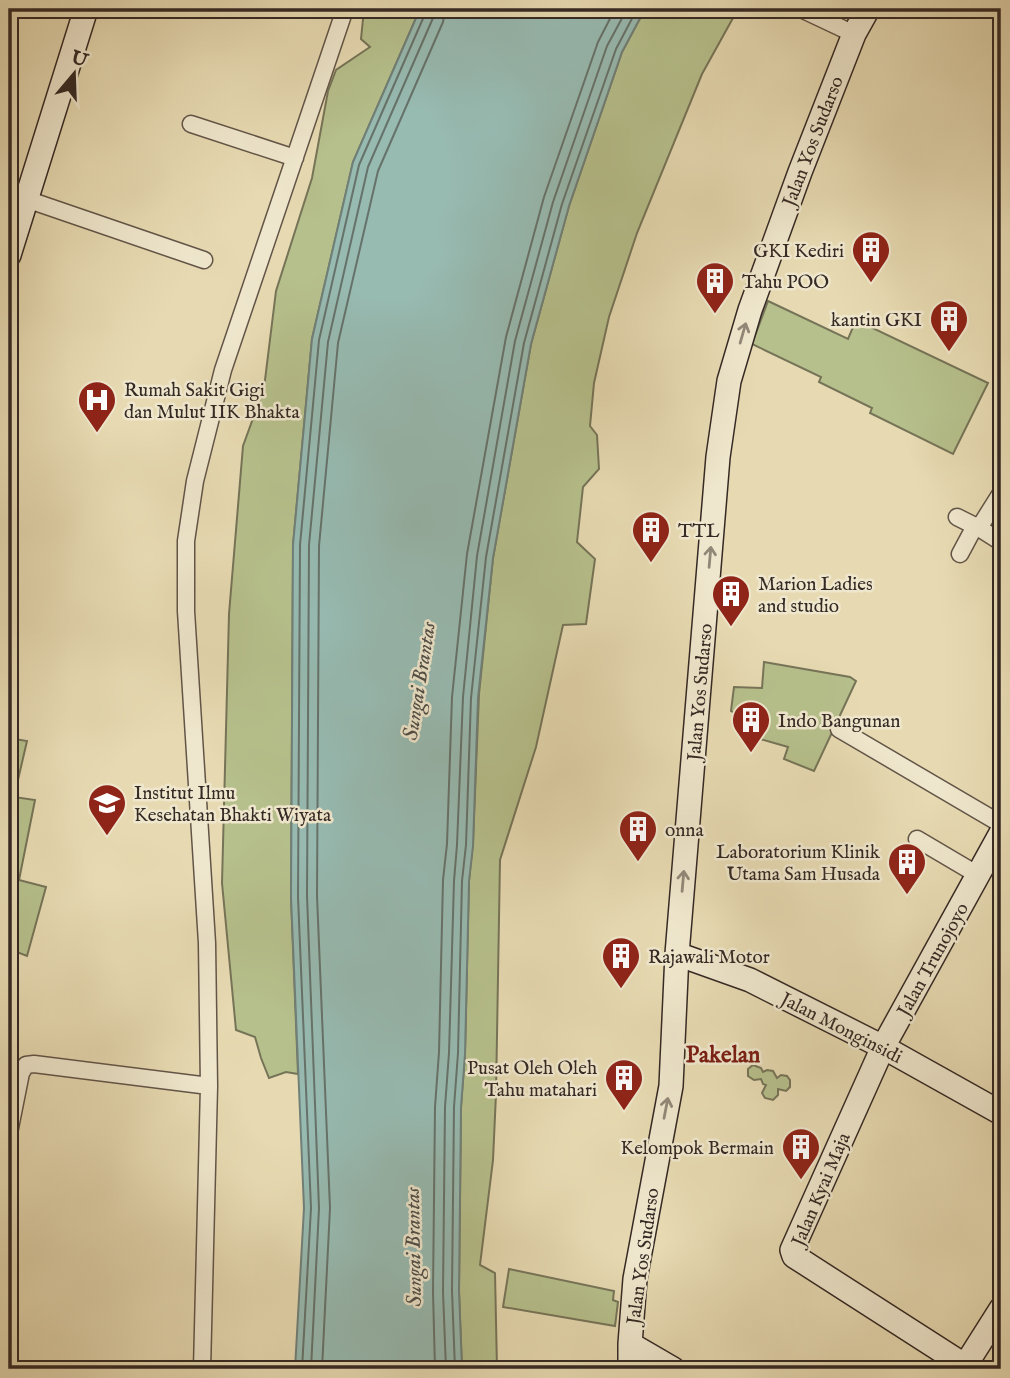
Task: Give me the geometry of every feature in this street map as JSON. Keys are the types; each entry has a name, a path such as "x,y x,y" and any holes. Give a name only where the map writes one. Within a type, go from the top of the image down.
{"main road":[{"path":"9,255 86,9"},
{"name":"Jalan Yos Sudarso","path":"630,1369 635,1279 671,1086 677,954 718,457 729,381 779,228 854,34 868,9"},
{"name":"Jalan Trunojoyo","path":"883,1047 1001,833"},
{"name":"Jalan Monginsidi","path":"677,954 750,980 883,1047 1001,1113"},
{"name":"Jalan Kyai Maja","path":"883,1047 792,1250 794,1256 966,1368"},
{"path":"966,1368 1001,1309"},
{"path":"630,1344 673,1369"}],"street":[{"path":"202,1369 209,1086 207,943 186,611 186,541 195,481 223,370 345,9"},
{"path":"808,12 854,34"},
{"path":"191,124 295,158"},
{"path":"26,200 204,260"},
{"path":"960,554 1001,493"},
{"path":"957,517 1001,542"},
{"path":"839,729 1001,824"},
{"path":"917,839 978,875"},
{"path":"9,1133 21,1073 26,1065 209,1086"}],"green space":[{"path":"364,9 420,9 353,162 312,339 293,545 291,897 298,1074 286,1072 269,1078 255,1037 236,1030 222,883 229,614 243,446 264,388 276,291 312,178 328,91 336,70 370,47 361,39"},
{"path":"645,9 738,9 702,74 637,233 609,317 594,383 590,426 597,435 599,469 583,487 577,542 595,559 586,624 563,625 536,747 500,860 493,1160 480,1265 495,1273 497,1369 462,1369 459,1291 461,1107 465,1054 469,881 479,694 493,558 531,344 569,206 622,52"},
{"path":"768,301 848,339 856,320 988,383 953,454 870,413 872,408 819,382 821,377 752,344"},
{"path":"764,662 850,677 856,681 814,771 784,759 788,747 739,733 744,718 731,711 734,687 762,688"},
{"path":"9,738 27,741 14,797 35,800 19,880 46,887 27,956 9,949"},
{"path":"753,1065 761,1068 763,1072 773,1071 777,1078 781,1075 787,1076 790,1087 786,1091 778,1089 778,1095 773,1100 765,1098 762,1093 766,1085 761,1079 754,1080 748,1076 748,1069"},
{"path":"509,1269 614,1291 613,1300 618,1302 615,1326 503,1307"}],"water":[{"name":"Sungai Brantas","path":"420,9 645,9 622,52 569,206 531,344 493,558 478,698 473,846 469,881 465,1054 461,1107 459,1291 462,1369 295,1369 304,1208 291,897 293,545 312,339 353,162"}],"place":[{"name":"GKI Kediri","path":"871,284"},
{"name":"Tahu POO","path":"715,315"},
{"name":"kantin GKI","path":"949,353"},
{"name":"Rumah Sakit Gigi dan Mulut IIK Bhakta","path":"97,434"},
{"name":"TTL","path":"651,564"},
{"name":"Marion Ladies and studio","path":"731,628"},
{"name":"Indo Bangunan","path":"751,754"},
{"name":"Institut Ilmu Kesehatan Bhakti Wiyata","path":"107,837"},
{"name":"onna","path":"638,863"},
{"name":"Laboratorium Klinik Utama Sam Husada","path":"907,896"},
{"name":"Rajawali Motor","path":"621,990"},
{"name":"Pusat Oleh Oleh Tahu matahari","path":"624,1112"},
{"name":"Kelompok Bermain","path":"801,1181"}],"district":[{"name":"Pakelan","path":"723,1054"}]}
